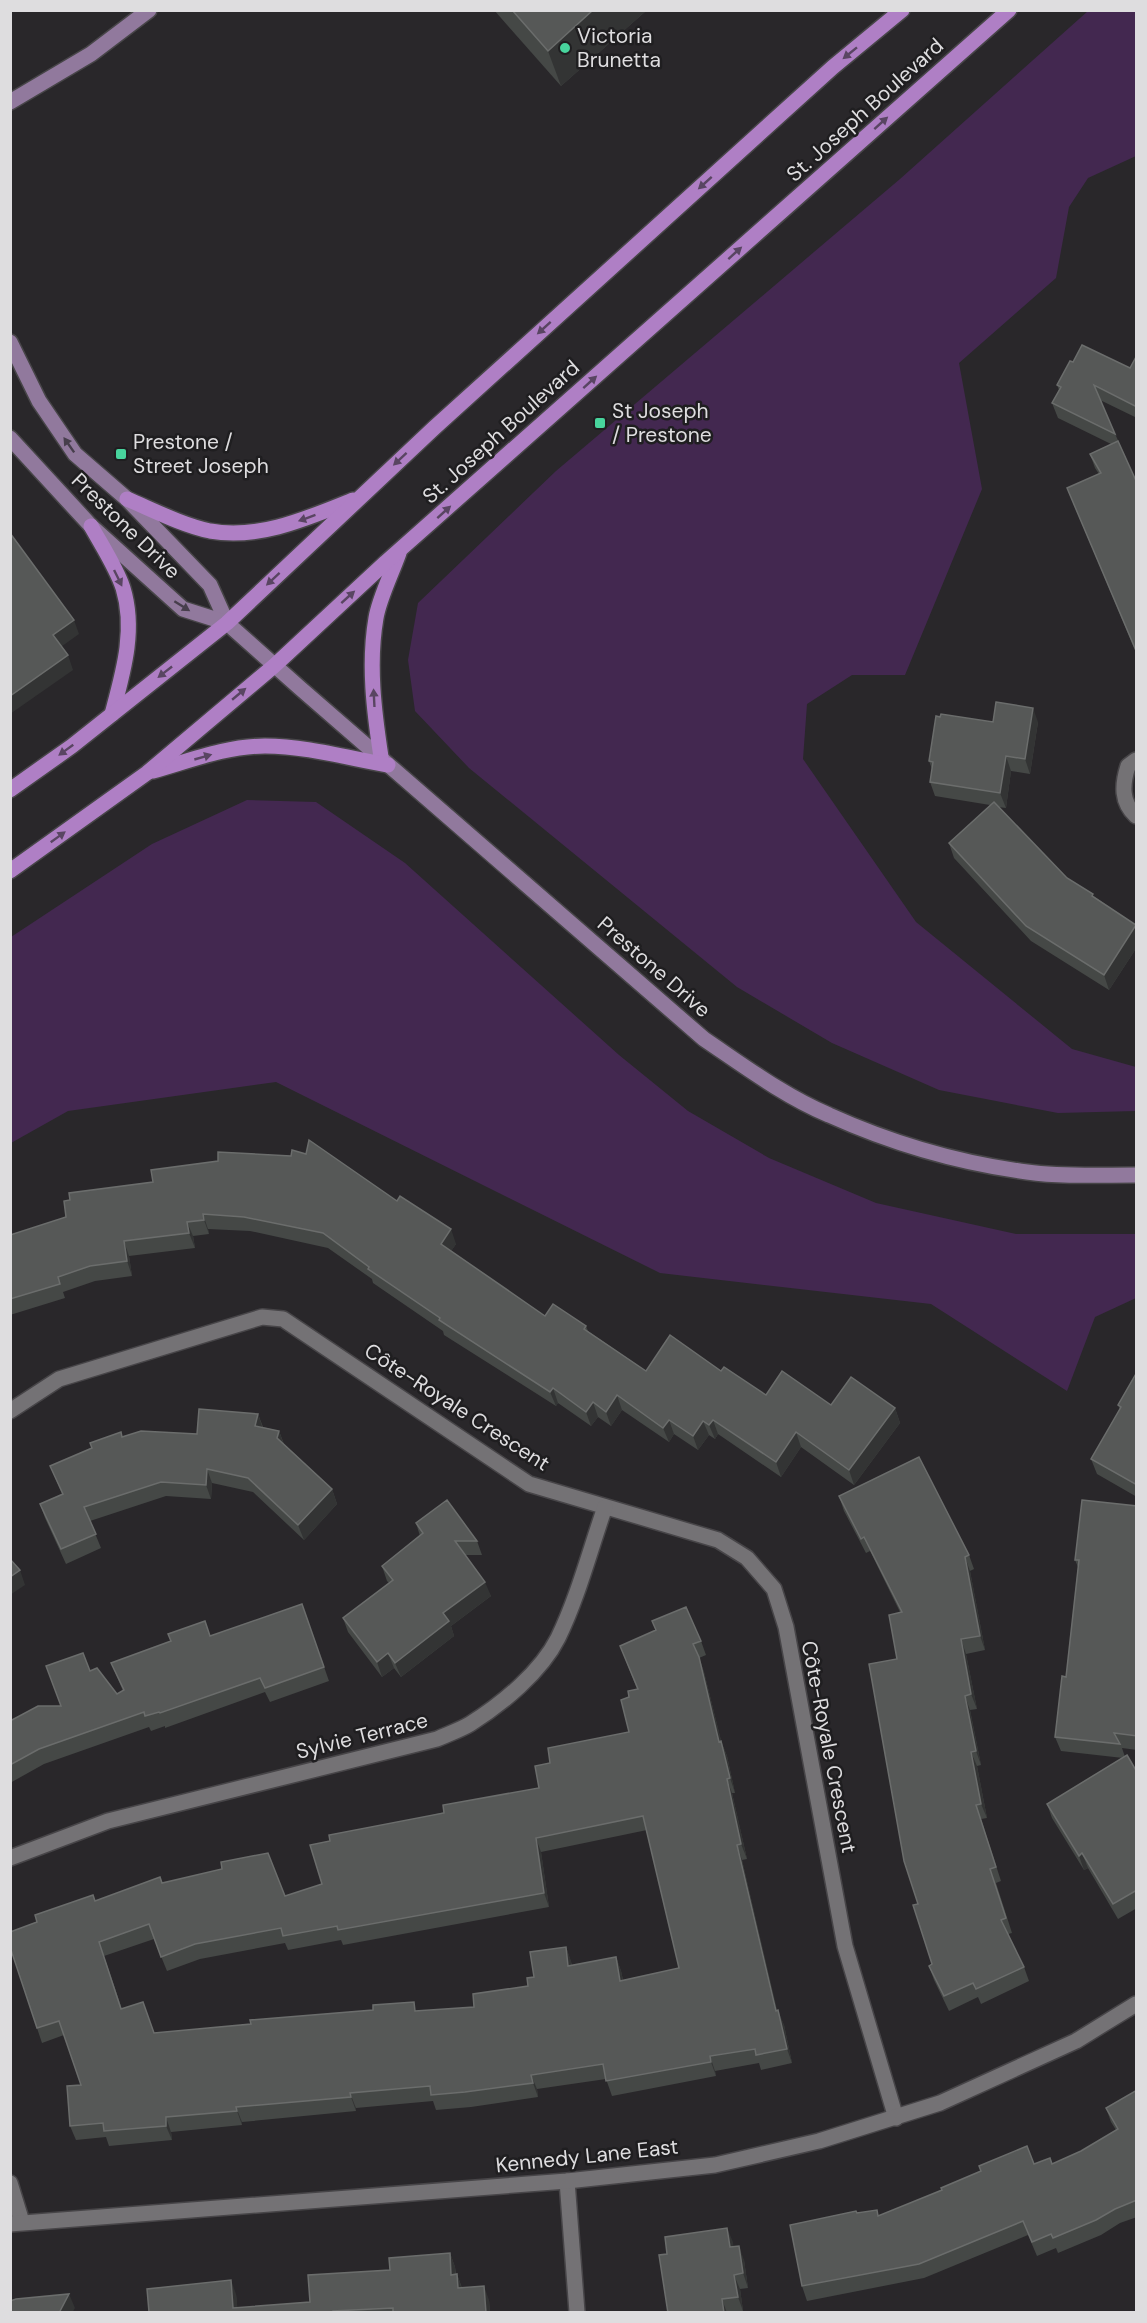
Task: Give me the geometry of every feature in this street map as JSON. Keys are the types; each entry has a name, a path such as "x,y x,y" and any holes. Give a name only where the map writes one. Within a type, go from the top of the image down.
{"main road":[{"path":"10,790 112,714 227,623 434,428 833,67 902,10"},
{"name":"St. Joseph Boulevard","path":"10,871 147,773 274,666 400,550 1009,10"},
{"path":"127,499 202,529 241,532 272,529 361,496"},
{"path":"91,526 122,585 128,607 126,662 112,714"},
{"path":"147,773 221,751 265,746 384,761 374,707 372,657 376,616 400,550"}],"street":[{"path":"10,102 91,54 149,10"},
{"name":"Prestone Drive","path":"10,342 39,401 75,453 127,499 210,585 227,623 704,1039 791,1096 829,1115 946,1157 1028,1172 1069,1175 1137,1175"},
{"name":"Prestone Drive","path":"10,438 91,526 183,609 227,623"},
{"path":"1137,760 1128,766 1123,779 1123,793 1129,809 1137,816"},
{"name":"Côte-Royale Crescent","path":"10,1411 59,1379 261,1317 283,1318 529,1484 717,1540 747,1558 774,1589 786,1627 844,1946 896,2118"},
{"name":"Sylvie Terrace","path":"10,1858 108,1821 437,1739 469,1725 503,1701 532,1674 557,1639 605,1508"},
{"name":"Kennedy Lane East","path":"16,2223 567,2181 715,2164 819,2141 896,2118 954,2097 1076,2041 1137,2004"},
{"path":"567,2181 577,2313"},
{"path":"10,2183 16,2223"}],"shaded area":[{"path":"1088,11 1136,11 1136,156 1088,178 1069,207 1056,278 959,363 982,489 905,675 852,675 807,704 803,759 916,922 1072,1049 1136,1067 1136,1111 1058,1113 939,1090 832,1043 737,987 469,768 415,711 408,660 418,603 556,471 900,179"},
{"path":"247,800 316,802 405,863 619,1055 688,1111 769,1158 876,1203 1016,1234 1136,1234 1136,1298 1095,1317 1067,1391 931,1304 660,1273 276,1082 68,1111 11,1143 11,937 152,844"}],"building":[{"path":"512,10 593,10 548,51"},
{"path":"1082,345 1130,368 1137,355 1137,407 1094,385 1115,434 1052,403 1061,387 1057,385"},
{"path":"1118,441 1137,483 1137,653 1067,488 1101,473 1090,454"},
{"path":"10,533 74,620 53,635 68,655 10,696"},
{"path":"996,702 1033,708 1025,759 1006,756 1000,793 930,782 933,762 929,761 936,716 940,717 941,714 993,722"},
{"path":"994,802 1067,878 1136,925 1104,975 1026,926 949,843"},
{"path":"309,1140 397,1201 400,1196 451,1229 441,1244 545,1316 553,1304 586,1326 584,1329 646,1371 670,1335 721,1371 724,1367 766,1395 782,1371 831,1405 851,1377 895,1408 849,1470 796,1432 776,1462 713,1420 709,1425 703,1421 693,1436 669,1420 663,1428 617,1395 606,1412 593,1402 586,1412 553,1388 550,1392 439,1320 440,1318 368,1269 369,1267 323,1233 244,1217 203,1214 204,1220 187,1222 189,1233 124,1241 127,1261 90,1266 58,1277 60,1284 10,1299 10,1235 66,1217 64,1201 70,1200 69,1193 153,1182 151,1170 218,1161 218,1152 291,1156 292,1150 306,1154"},
{"path":"1137,1372 1137,1485 1091,1459 1121,1407 1118,1405"},
{"path":"199,1409 258,1414 255,1426 279,1431 277,1438 332,1489 298,1525 248,1478 207,1469 206,1485 161,1482 84,1507 96,1534 61,1549 40,1504 63,1494 50,1466 92,1448 90,1443 121,1432 122,1437 141,1431 197,1434"},
{"path":"919,1457 969,1555 965,1557 980,1636 961,1639 971,1694 965,1696 976,1751 971,1752 981,1804 976,1805 996,1867 990,1869 1006,1918 1001,1920 1024,1967 976,1989 973,1983 944,1996 929,1966 932,1964 913,1905 918,1904 904,1861 869,1664 897,1659 889,1615 902,1612 864,1537 861,1539 839,1496"},
{"path":"447,1500 477,1541 455,1541 485,1582 443,1613 449,1621 395,1663 388,1653 377,1662 343,1618 393,1580 382,1566 423,1533 416,1523"},
{"path":"1082,1500 1137,1506 1137,1736 1114,1733 1120,1744 1055,1737 1062,1676 1066,1677 1079,1560 1075,1560"},
{"path":"10,1559 20,1570 10,1577"},
{"path":"302,1604 324,1667 265,1688 260,1678 160,1713 145,1716 144,1712 39,1749 10,1765 10,1721 38,1706 61,1706 46,1666 83,1653 90,1671 97,1668 117,1694 124,1690 111,1663 171,1641 168,1634 205,1621 210,1636"},
{"path":"686,1607 701,1641 693,1644 699,1657 730,1778 727,1779 741,1844 737,1845 787,2049 756,2055 755,2049 710,2056 711,2062 606,2081 603,2064 531,2075 533,2083 465,2092 431,2095 430,2086 350,2093 351,2097 236,2107 237,2111 166,2117 166,2126 104,2131 103,2123 70,2126 67,2086 81,2085 59,2021 37,2028 10,1947 10,1932 37,1922 35,1915 93,1895 95,1901 160,1877 162,1883 222,1869 221,1862 268,1853 285,1896 322,1884 310,1845 330,1841 329,1835 444,1813 443,1805 539,1788 535,1766 550,1763 548,1748 629,1732 621,1700 629,1697 628,1691 638,1689 620,1646 656,1630 652,1621","holes":["643,1816 679,1968 620,1981 616,1957 568,1966 566,1947 530,1952 534,1977 527,1978 528,1986 473,1994 474,2007 415,2011 414,2002 373,2005 373,2010 250,2020 251,2024 154,2033 143,2002 121,2009 99,1942 149,1924 161,1957 195,1944 281,1928 283,1936 337,1926 338,1930 544,1893 536,1838"]},
{"path":"1127,1755 1137,1772 1137,1890 1113,1904 1082,1853 1079,1856 1047,1804"},
{"path":"1137,2090 1137,2200 1053,2238 1051,2234 1032,2242 1023,2221 919,2264 802,2286 790,2225 856,2211 857,2213 877,2210 878,2216 942,2190 941,2188 981,2171 979,2166 1027,2146 1034,2164 1050,2158 1052,2164 1081,2151 1118,2129 1106,2108"},
{"path":"727,2228 730,2247 739,2246 743,2273 734,2275 738,2297 722,2299 724,2313 668,2313 659,2255 667,2254 665,2237"},
{"path":"450,2253 451,2275 457,2274 458,2288 484,2286 486,2313 393,2313 393,2308 333,2311 333,2313 140,2313 149,2312 147,2289 231,2280 233,2308 310,2302 308,2275 390,2270 389,2258"},
{"path":"69,2294 59,2313 10,2313 10,2301 16,2299"}],"place":[{"name":"Victoria Brunetta","path":"565,48"},
{"name":"St Joseph / Prestone","path":"600,423"},
{"name":"Prestone / Street Joseph","path":"121,454"}]}
